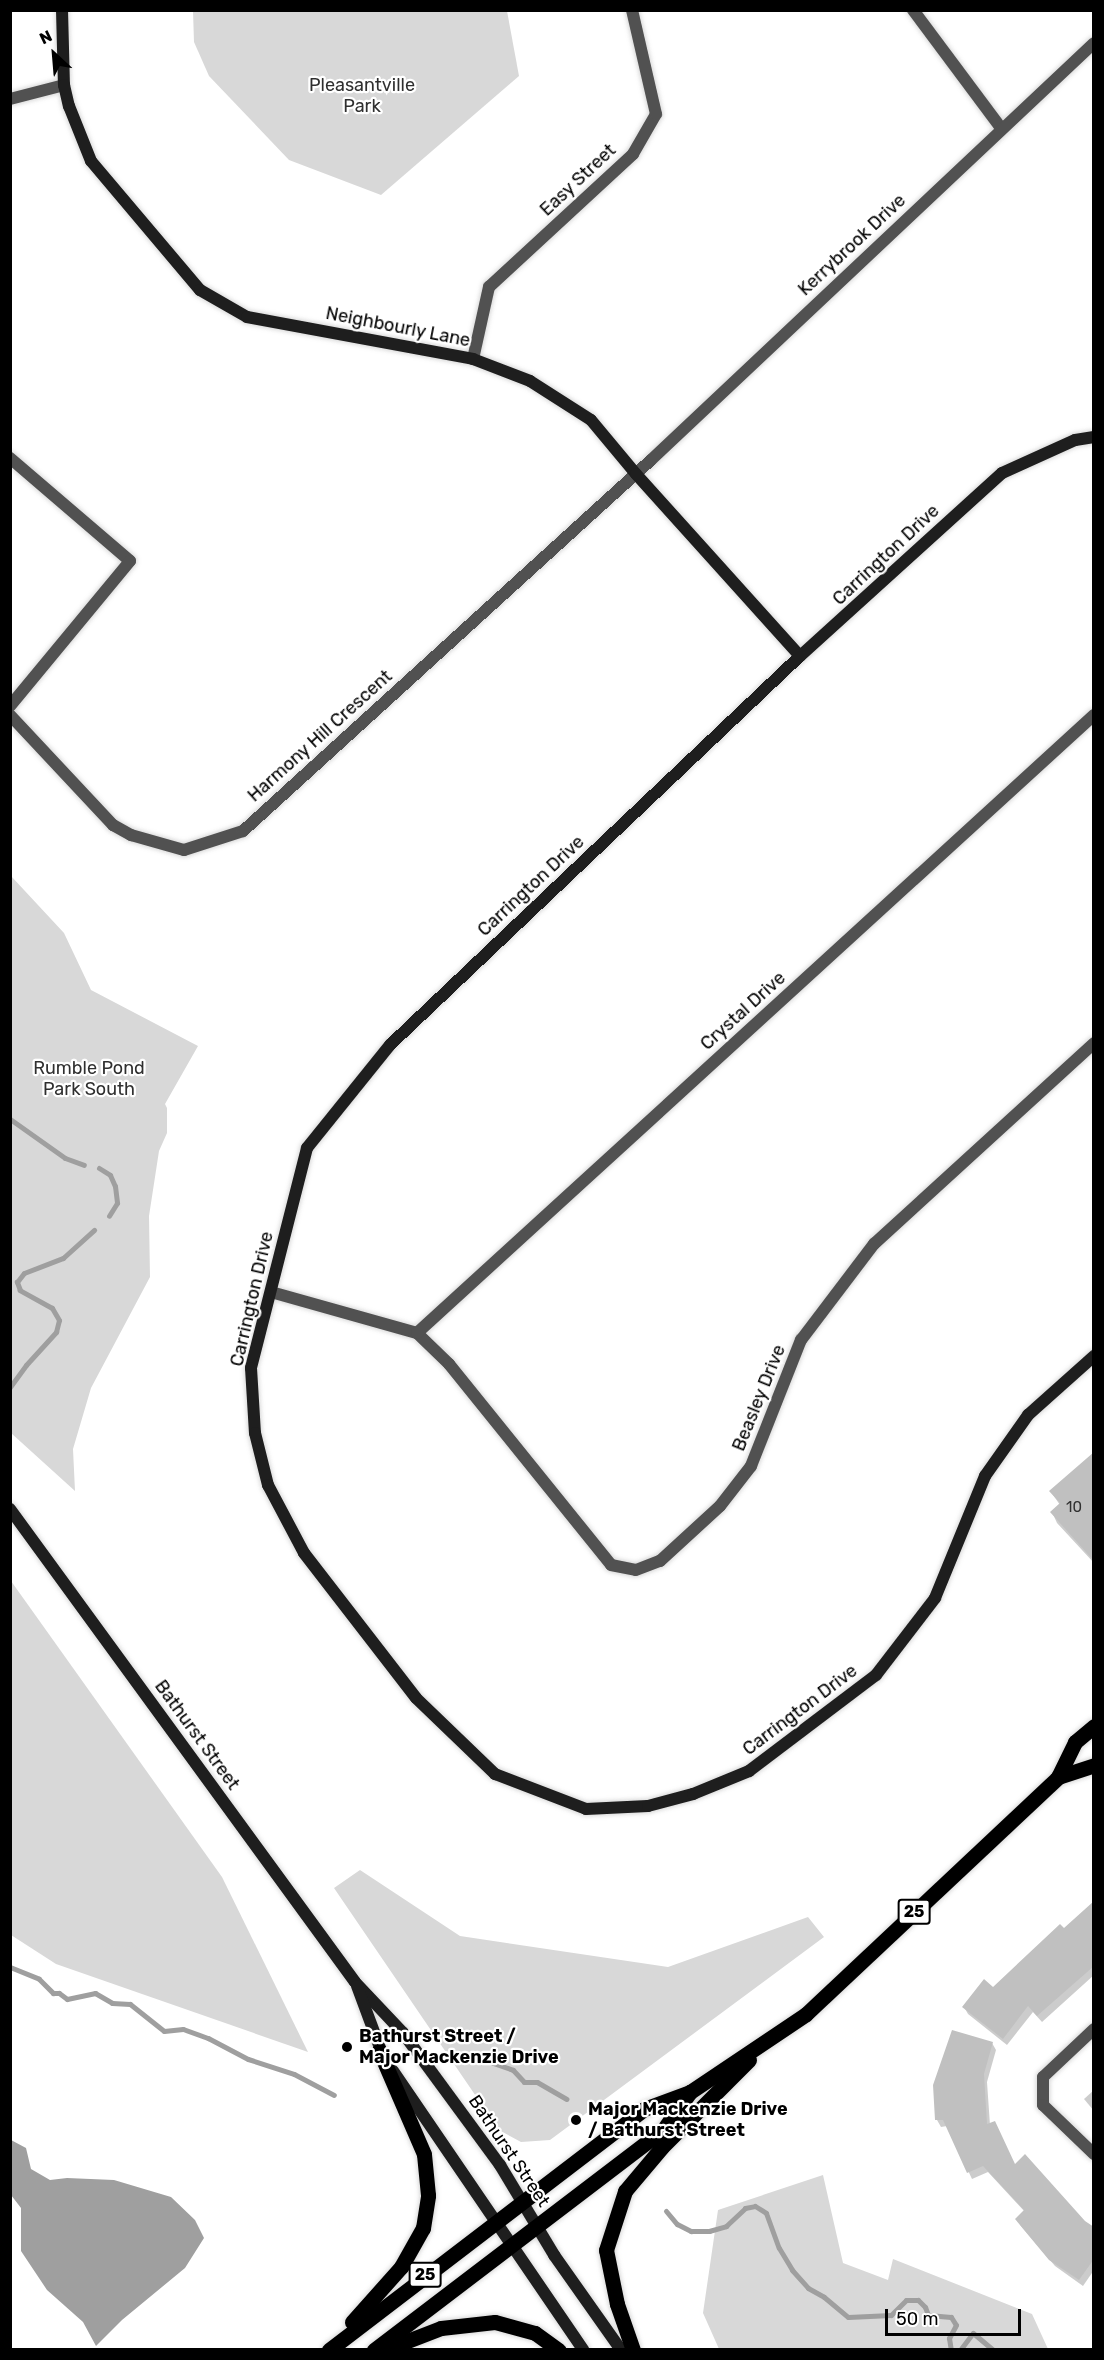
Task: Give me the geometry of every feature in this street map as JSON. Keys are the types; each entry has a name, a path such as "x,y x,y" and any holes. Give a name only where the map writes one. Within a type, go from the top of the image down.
{"main road":[{"name":"25","path":"331,2346 644,2109 690,2092 806,2014 1058,1777 1075,1743 1094,1726"},
{"name":"25","path":"1058,1777 1094,1765"},
{"path":"633,2349 617,2304 606,2250 625,2192 662,2147 680,2132 764,2042"},
{"path":"331,2346 401,2266 423,2228 428,2177 424,2154 379,2050"},
{"name":"25","path":"374,2349 663,2130 690,2092"},
{"path":"384,2349 441,2328 495,2322 535,2333 558,2349"}],"street":[{"name":"Neighbourly Lane","path":"62,10 64,85 69,106 91,161 200,290 247,316 473,359 530,381 591,420 636,474 800,656"},
{"name":"Easy Street","path":"473,359 489,287 633,154 656,114 632,10"},
{"path":"913,10 1001,128"},
{"name":"Kerrybrook Drive","path":"636,474 1001,128 1094,43"},
{"path":"10,99 64,85"},
{"name":"Carrington Drive","path":"1094,438 1075,440 1002,473 800,656 390,1045 336,1108 307,1148 251,1368 255,1433 268,1485 304,1553 416,1698 495,1774 586,1809 648,1806 693,1794 749,1771 876,1675 935,1598 985,1476 1028,1415 1094,1356"},
{"path":"10,458 130,561 10,706"},
{"name":"Harmony Hill Crescent","path":"10,715 113,825 130,836 183,850 243,831 636,474"},
{"name":"Crystal Drive","path":"417,1333 1094,715"},
{"name":"Beasley Drive","path":"271,1292 417,1333 449,1364 611,1565 636,1570 660,1561 720,1506 751,1466 801,1340 874,1244 1094,1043"},
{"name":"Bathurst Street","path":"10,1509 355,1982 403,2033 500,2165 536,2224 621,2349"},
{"name":"Bathurst Street","path":"355,1982 379,2050 583,2349"},
{"path":"1094,2029 1043,2077 1043,2105 1094,2154"}],"green space":[{"name":"Pleasantville Park","path":"193,11 507,11 519,76 381,195 289,160 209,76 194,42"},
{"name":"Rumble Pond Park South","path":"11,876 64,933 91,990 198,1046 165,1104 167,1133 159,1151 149,1216 150,1277 91,1388 73,1449 75,1491 11,1433"},
{"path":"11,1581 222,1877 308,2052 56,1964 11,1935"},
{"path":"360,1870 460,1936 668,1967 808,1917 824,1937 550,2140 521,2142 499,2130 334,1888"},
{"path":"823,2175 843,2263 888,2280 893,2259 1032,2314 1048,2349 719,2349 703,2313 718,2210"}],"shaded area":[{"path":"11,2140 26,2148 31,2169 50,2180 67,2178 114,2180 171,2197 195,2220 204,2238 185,2268 122,2320 96,2346 83,2322 47,2290 21,2251 21,2208 11,2195"}],"building":[{"path":"1094,1452 1094,1561 1050,1512 1060,1503 1049,1491"},
{"path":"1094,1901 1094,1966 1037,2016 1028,2006 1003,2039 962,2007 984,1979 993,1987 1060,1924 1064,1928"},
{"path":"952,2030 993,2042 984,2074 987,2124 995,2121 1015,2164 1025,2154 1085,2221 1094,2227 1094,2259 1079,2280 1049,2260 1015,2219 1024,2210 983,2166 967,2173 943,2120 935,2120 933,2085"}],"waterway":[{"path":"10,1119 65,1158 84,1165"},
{"path":"99,1168 110,1175 115,1186 117,1203 109,1216"},
{"path":"10,1387 26,1365 56,1332 59,1320 52,1308 20,1290 17,1282 24,1273 63,1258 94,1230"},
{"path":"10,1967 39,1979 53,1993 59,1993 67,1999 95,1993 112,2003 130,2004 164,2031 183,2029 208,2038 248,2059 294,2074 334,2095"},
{"path":"493,2063 513,2070 524,2082 537,2082 567,2099"},
{"path":"666,2211 677,2224 691,2231 709,2231 726,2226 745,2208 755,2206 766,2213 779,2248 792,2270 808,2288 824,2297 848,2317 891,2315 906,2300 918,2300 925,2307 928,2315 951,2317 956,2325 949,2338 951,2350"},
{"path":"960,2350 973,2333 993,2350"}],"place":[{"name":"Bathurst Street / Major Mackenzie Drive","path":"347,2047"},
{"name":"Major Mackenzie Drive / Bathurst Street","path":"576,2120"}]}
